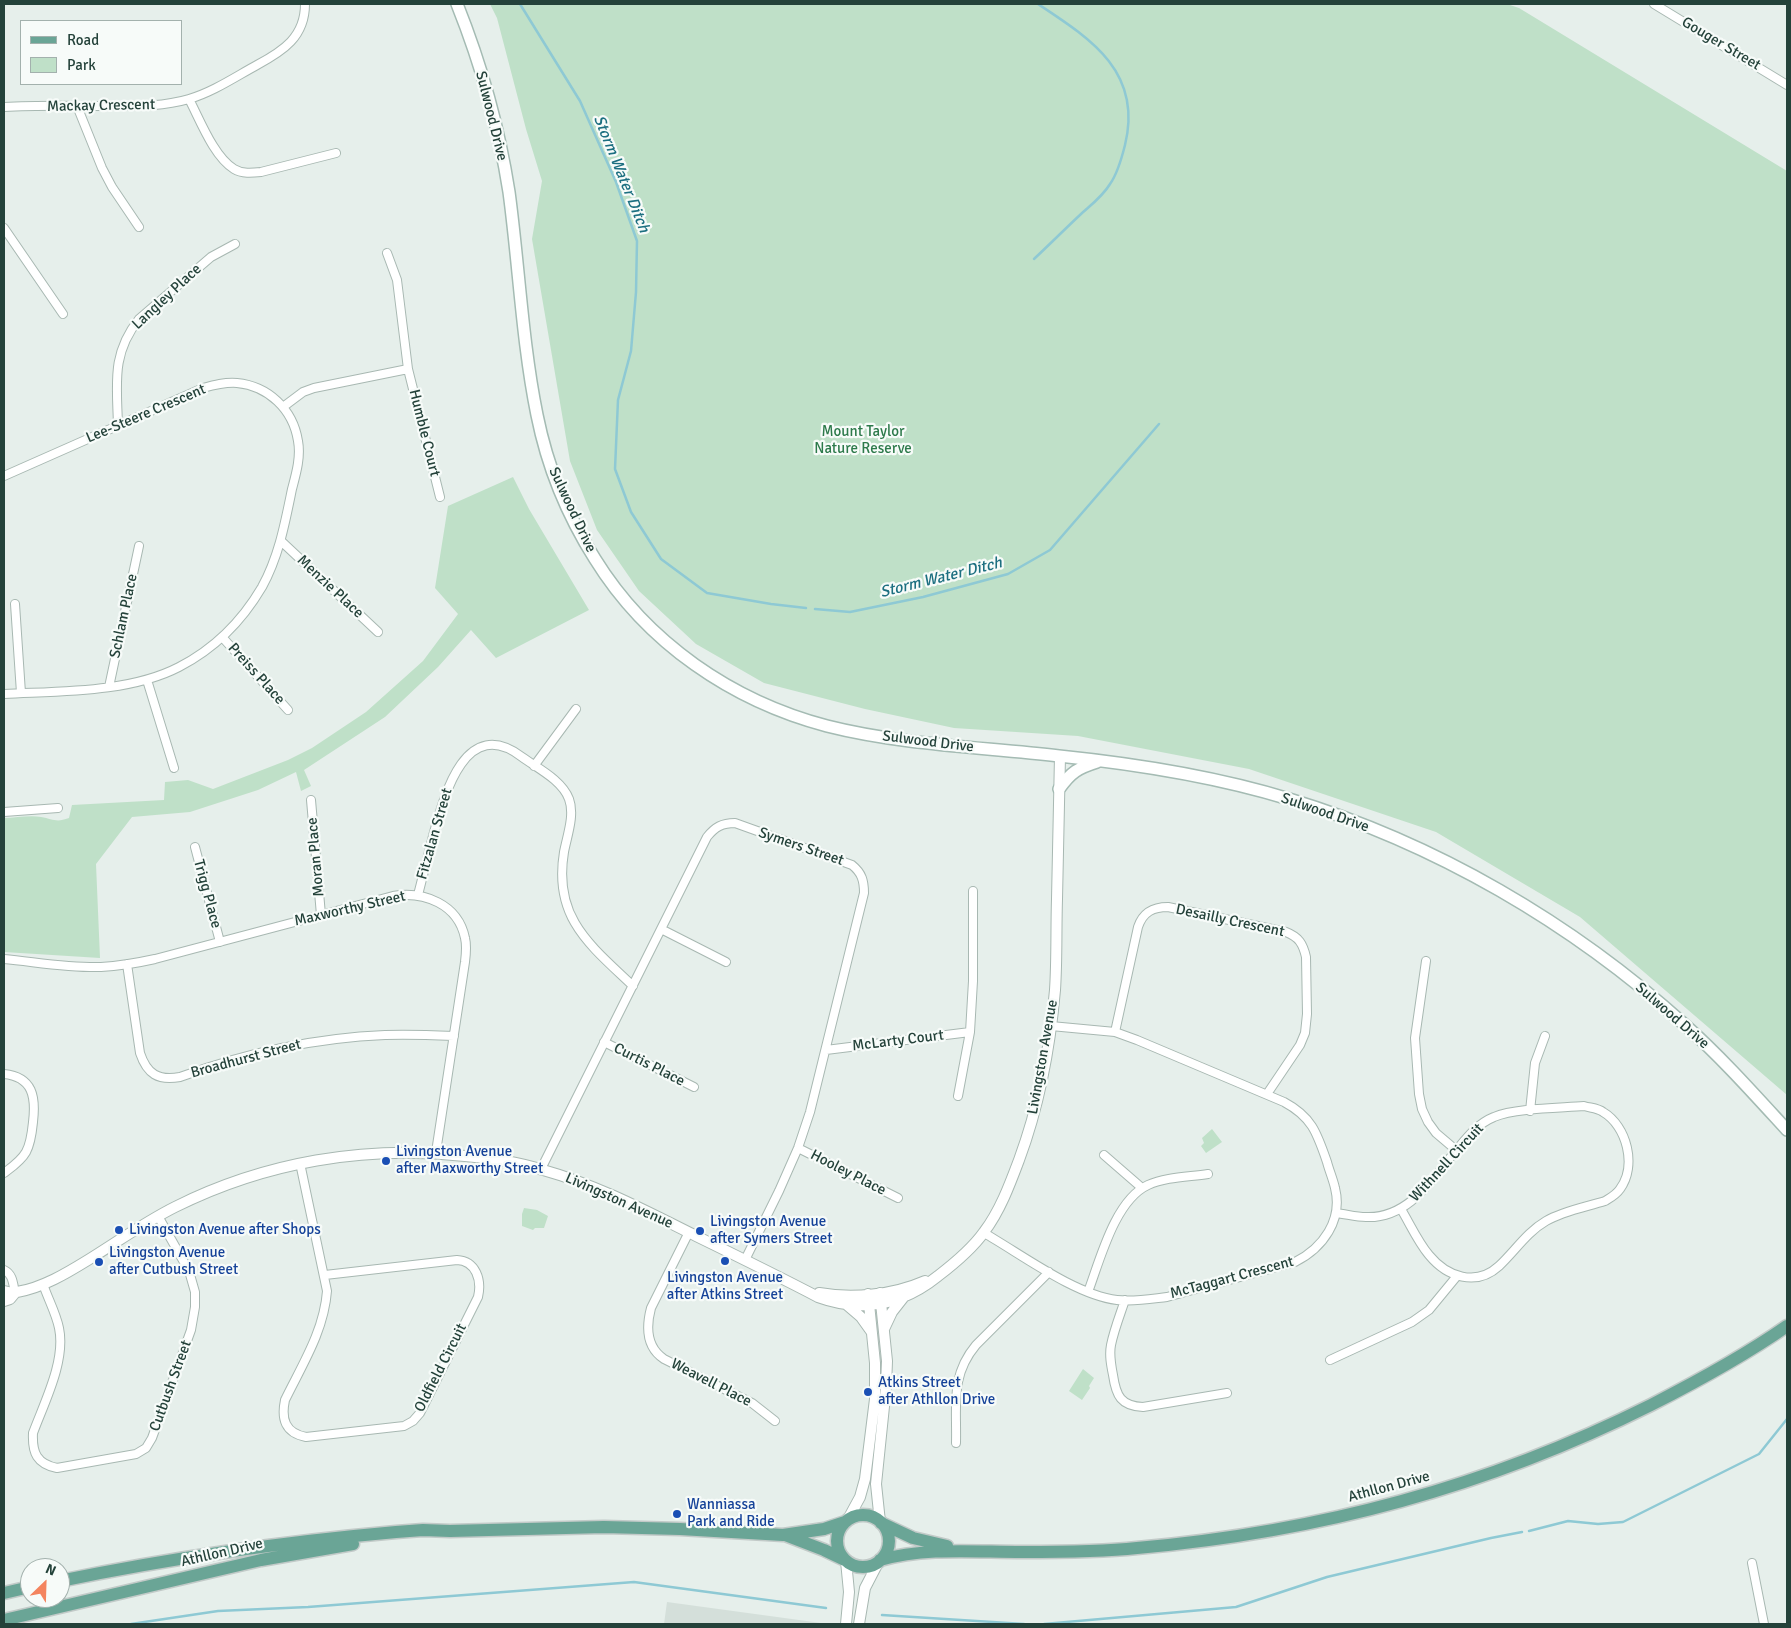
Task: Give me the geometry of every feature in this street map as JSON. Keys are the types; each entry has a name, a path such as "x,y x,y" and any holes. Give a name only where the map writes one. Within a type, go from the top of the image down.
{"main road":[{"name":"Sulwood Drive","path":"457,4 484,84 502,154 530,373 541,434 560,491 576,527 617,591 655,633 690,662 750,698 787,714 826,726 887,738 1101,760 1183,772 1243,786 1291,800 1420,848 1513,899 1559,928 1639,986 1704,1042 1787,1130"},
{"path":"1060,789 1066,779 1078,768 1101,760"},
{"name":"Athllon Drive","path":"879,1561 912,1553 964,1550 1021,1552 1134,1549 1227,1538 1310,1524 1373,1510 1500,1470 1571,1442 1686,1387 1746,1353 1787,1326"},
{"path":"863,1516 872,1518 880,1523 886,1532 888,1542 886,1552 879,1561 862,1567 846,1561 839,1552 837,1541 839,1531 846,1522 854,1517 863,1516"},
{"name":"Athllon Drive","path":"70,1579 212,1553 342,1537 423,1530 604,1527 783,1535 824,1529 846,1522"},
{"name":"Athllon Drive","path":"880,1523 913,1538 964,1550"},
{"name":"Athllon Drive","path":"4,1620 261,1560 325,1548 450,1531"},
{"name":"Athllon Drive","path":"783,1535 824,1550 846,1561"},
{"path":"4,1593 20,1590"}],"street":[{"name":"Mackay Crescent","path":"4,107 165,105 189,99 217,88 280,53 290,44 298,32 305,4"},
{"name":"Gouger Street","path":"1654,4 1787,85"},
{"path":"189,99 217,152 224,162 238,171 261,172 336,153"},
{"path":"77,106 102,168 112,187 139,227"},
{"path":"4,228 63,314"},
{"name":"Langley Place","path":"118,426 118,359 130,331 139,319 211,256 235,244"},
{"name":"Humble Court","path":"387,253 397,280 408,368 440,497"},
{"name":"Humble Court","path":"283,407 303,392 314,388 408,368"},
{"name":"Lee-Steere Crescent","path":"4,476 203,388 219,384 235,383 251,386 265,392 283,407 294,426 299,449 298,465 281,541 271,568 246,611 223,638 196,658 148,680 109,687 4,694"},
{"name":"Menzie Place","path":"281,541 378,632"},
{"name":"Schlam Place","path":"109,687 139,546"},
{"path":"15,604 21,693"},
{"name":"Preiss Place","path":"223,638 288,710"},
{"path":"148,680 174,768"},
{"path":"534,766 576,709"},
{"name":"Fitzalan Street","path":"418,895 442,804 452,778 461,762 481,748 497,745 512,750 557,782 569,799 570,817 563,875 565,895 570,914 578,931 590,945 633,986"},
{"name":"Livingston Avenue","path":"794,1284 818,1298 847,1305 881,1304 903,1298 924,1287 970,1249 984,1232 1004,1196 1026,1140 1041,1083 1051,1026 1055,989 1060,756"},
{"name":"Moran Place","path":"311,800 321,915"},
{"path":"4,812 58,808"},
{"name":"Symers Street","path":"541,1169 707,837 719,825 735,823 852,865 861,874 864,883 864,893 810,1112 798,1148 745,1260"},
{"name":"Trigg Place","path":"195,847 220,942"},
{"path":"958,1096 970,1032 973,981 973,891"},
{"name":"Maxworthy Street","path":"4,959 71,966 99,967 127,964 220,942 392,896 418,895 438,902 458,922 465,938 466,962 436,1152"},
{"name":"Desailly Crescent","path":"1115,1032 1140,920 1151,910 1168,907 1286,932 1295,936 1301,942 1306,957 1306,1026 1300,1045 1267,1094"},
{"path":"661,929 726,962"},
{"path":"1426,961 1415,1038 1419,1094 1422,1109 1428,1122 1436,1133 1456,1150"},
{"name":"Broadhurst Street","path":"127,964 140,1054 150,1072 159,1077 169,1079 180,1077 248,1055 317,1041 386,1035 454,1036"},
{"name":"McTaggart Crescent","path":"984,1232 1050,1272 1088,1292 1106,1298 1146,1300 1295,1262 1308,1256 1319,1246 1328,1234 1336,1213 1335,1188 1317,1134 1309,1120 1298,1109 1267,1094 1115,1032 1051,1026"},
{"name":"McLarty Court","path":"826,1050 970,1032"},
{"path":"1530,1111 1535,1063 1545,1036"},
{"name":"Curtis Place","path":"604,1042 694,1087"},
{"path":"4,1074 18,1077 26,1083 34,1096 35,1107 32,1138 28,1150 17,1164 4,1173"},
{"name":"Withnell Circuit","path":"1336,1213 1359,1217 1380,1217 1402,1209 1419,1195 1480,1124 1506,1113 1584,1106 1602,1111 1612,1119 1619,1127 1625,1142 1628,1164 1625,1179 1620,1189 1613,1196 1605,1201 1547,1220 1534,1229 1498,1266 1488,1274 1478,1278 1457,1276 1438,1265 1428,1254 1402,1209"},
{"name":"Hooley Place","path":"798,1148 898,1198"},
{"name":"Livingston Avenue","path":"4,1301 15,1293 43,1284 78,1266 158,1216 228,1184 300,1163 368,1153 402,1151 436,1152 489,1158 541,1169 602,1190 810,1291 826,1294 880,1293 912,1285 944,1272"},
{"path":"1104,1155 1142,1188"},
{"name":"Oldfield Circuit","path":"300,1163 325,1275 327,1292 326,1307 315,1339 285,1400 283,1410 286,1424 290,1431 298,1436 306,1437 404,1426 413,1421 420,1412 478,1297 480,1282 477,1273 465,1261 457,1260 325,1275"},
{"path":"1088,1292 1116,1220 1126,1201 1142,1188 1162,1180 1208,1174"},
{"name":"Cutbush Street","path":"43,1284 59,1330 60,1346 56,1370 33,1433 33,1444 38,1458 48,1466 57,1468 136,1454 146,1448 152,1438 191,1330 195,1307 195,1292 189,1271 158,1216"},
{"name":"Weavell Place","path":"688,1232 651,1308 647,1326 650,1343 659,1356 752,1403 774,1421"},
{"path":"4,1270 12,1278 15,1293"},
{"path":"956,1443 958,1382 960,1369 967,1356 1050,1272"},
{"path":"1330,1360 1412,1322 1429,1310 1457,1276"},
{"name":"Livingston Avenue","path":"4,1291 15,1293"},
{"path":"880,1293 887,1361 876,1484 880,1523"},
{"path":"846,1522 860,1497 866,1473 875,1399 873,1334 868,1294"},
{"path":"884,1329 892,1312 903,1298"},
{"path":"1125,1300 1111,1346 1111,1365 1115,1390 1123,1401 1135,1407 1144,1407 1227,1394"},
{"path":"847,1305 861,1317 873,1334"},
{"path":"846,1561 849,1592 846,1624"},
{"path":"859,1624 866,1588 879,1561"},
{"path":"1752,1563 1764,1624"}],"shaded area":[{"path":"667,1602 821,1623 821,1624 664,1624"}],"green space":[{"name":"Mount Taylor Nature Reserve","path":"490,4 1507,4 1519,8 1787,171 1787,1095 1580,917 1436,832 1249,769 1078,736 954,728 865,709 764,683 696,644 639,591 597,530 570,461 532,239 542,181 526,129 497,18"},
{"path":"513,477 529,509 589,610 496,658 471,630 438,667 385,717 304,770 311,786 301,791 296,772 258,790 190,812 132,817 96,864 100,958 4,952 4,818 36,816 61,820 69,818 72,805 164,800 165,782 188,780 213,789 288,760 312,748 366,712 423,661 458,614 435,588 448,506"},
{"path":"1212,1129 1222,1142 1206,1153 1201,1146 1204,1143 1202,1138"},
{"path":"524,1208 537,1210 548,1216 544,1228 535,1228 533,1230 522,1226"},
{"path":"1083,1369 1094,1378 1082,1400 1069,1391"}],"waterway":[{"name":"Storm Water Ditch","path":"520,4 580,101 616,182 637,241 636,292 631,351 618,400 615,469 631,512 661,559 707,593 806,608"},
{"path":"1034,259 1097,200 1107,188 1121,160 1129,119 1126,97 1119,78 1108,60 1094,45 1038,4"},
{"name":"Storm Water Ditch","path":"815,609 850,612 923,597 1008,574 1050,550 1159,424"},
{"path":"1529,1531 1568,1521 1598,1524 1623,1522 1759,1454 1787,1419"},
{"path":"1044,1624 1236,1607 1327,1577 1522,1532"},
{"path":"131,1624 218,1611 308,1607 634,1582 826,1608"},
{"path":"882,1615 1024,1624"}],"place":[{"name":"Livingston Avenue after Maxworthy Street","path":"386,1161"},
{"name":"Livingston Avenue after Shops","path":"119,1230"},
{"name":"Livingston Avenue after Symers Street","path":"700,1231"},
{"name":"Livingston Avenue after Atkins Street","path":"725,1261"},
{"name":"Livingston Avenue after Cutbush Street","path":"99,1262"},
{"name":"Atkins Street after Athllon Drive","path":"868,1392"},
{"name":"Wanniassa Park and Ride","path":"677,1514"}]}
